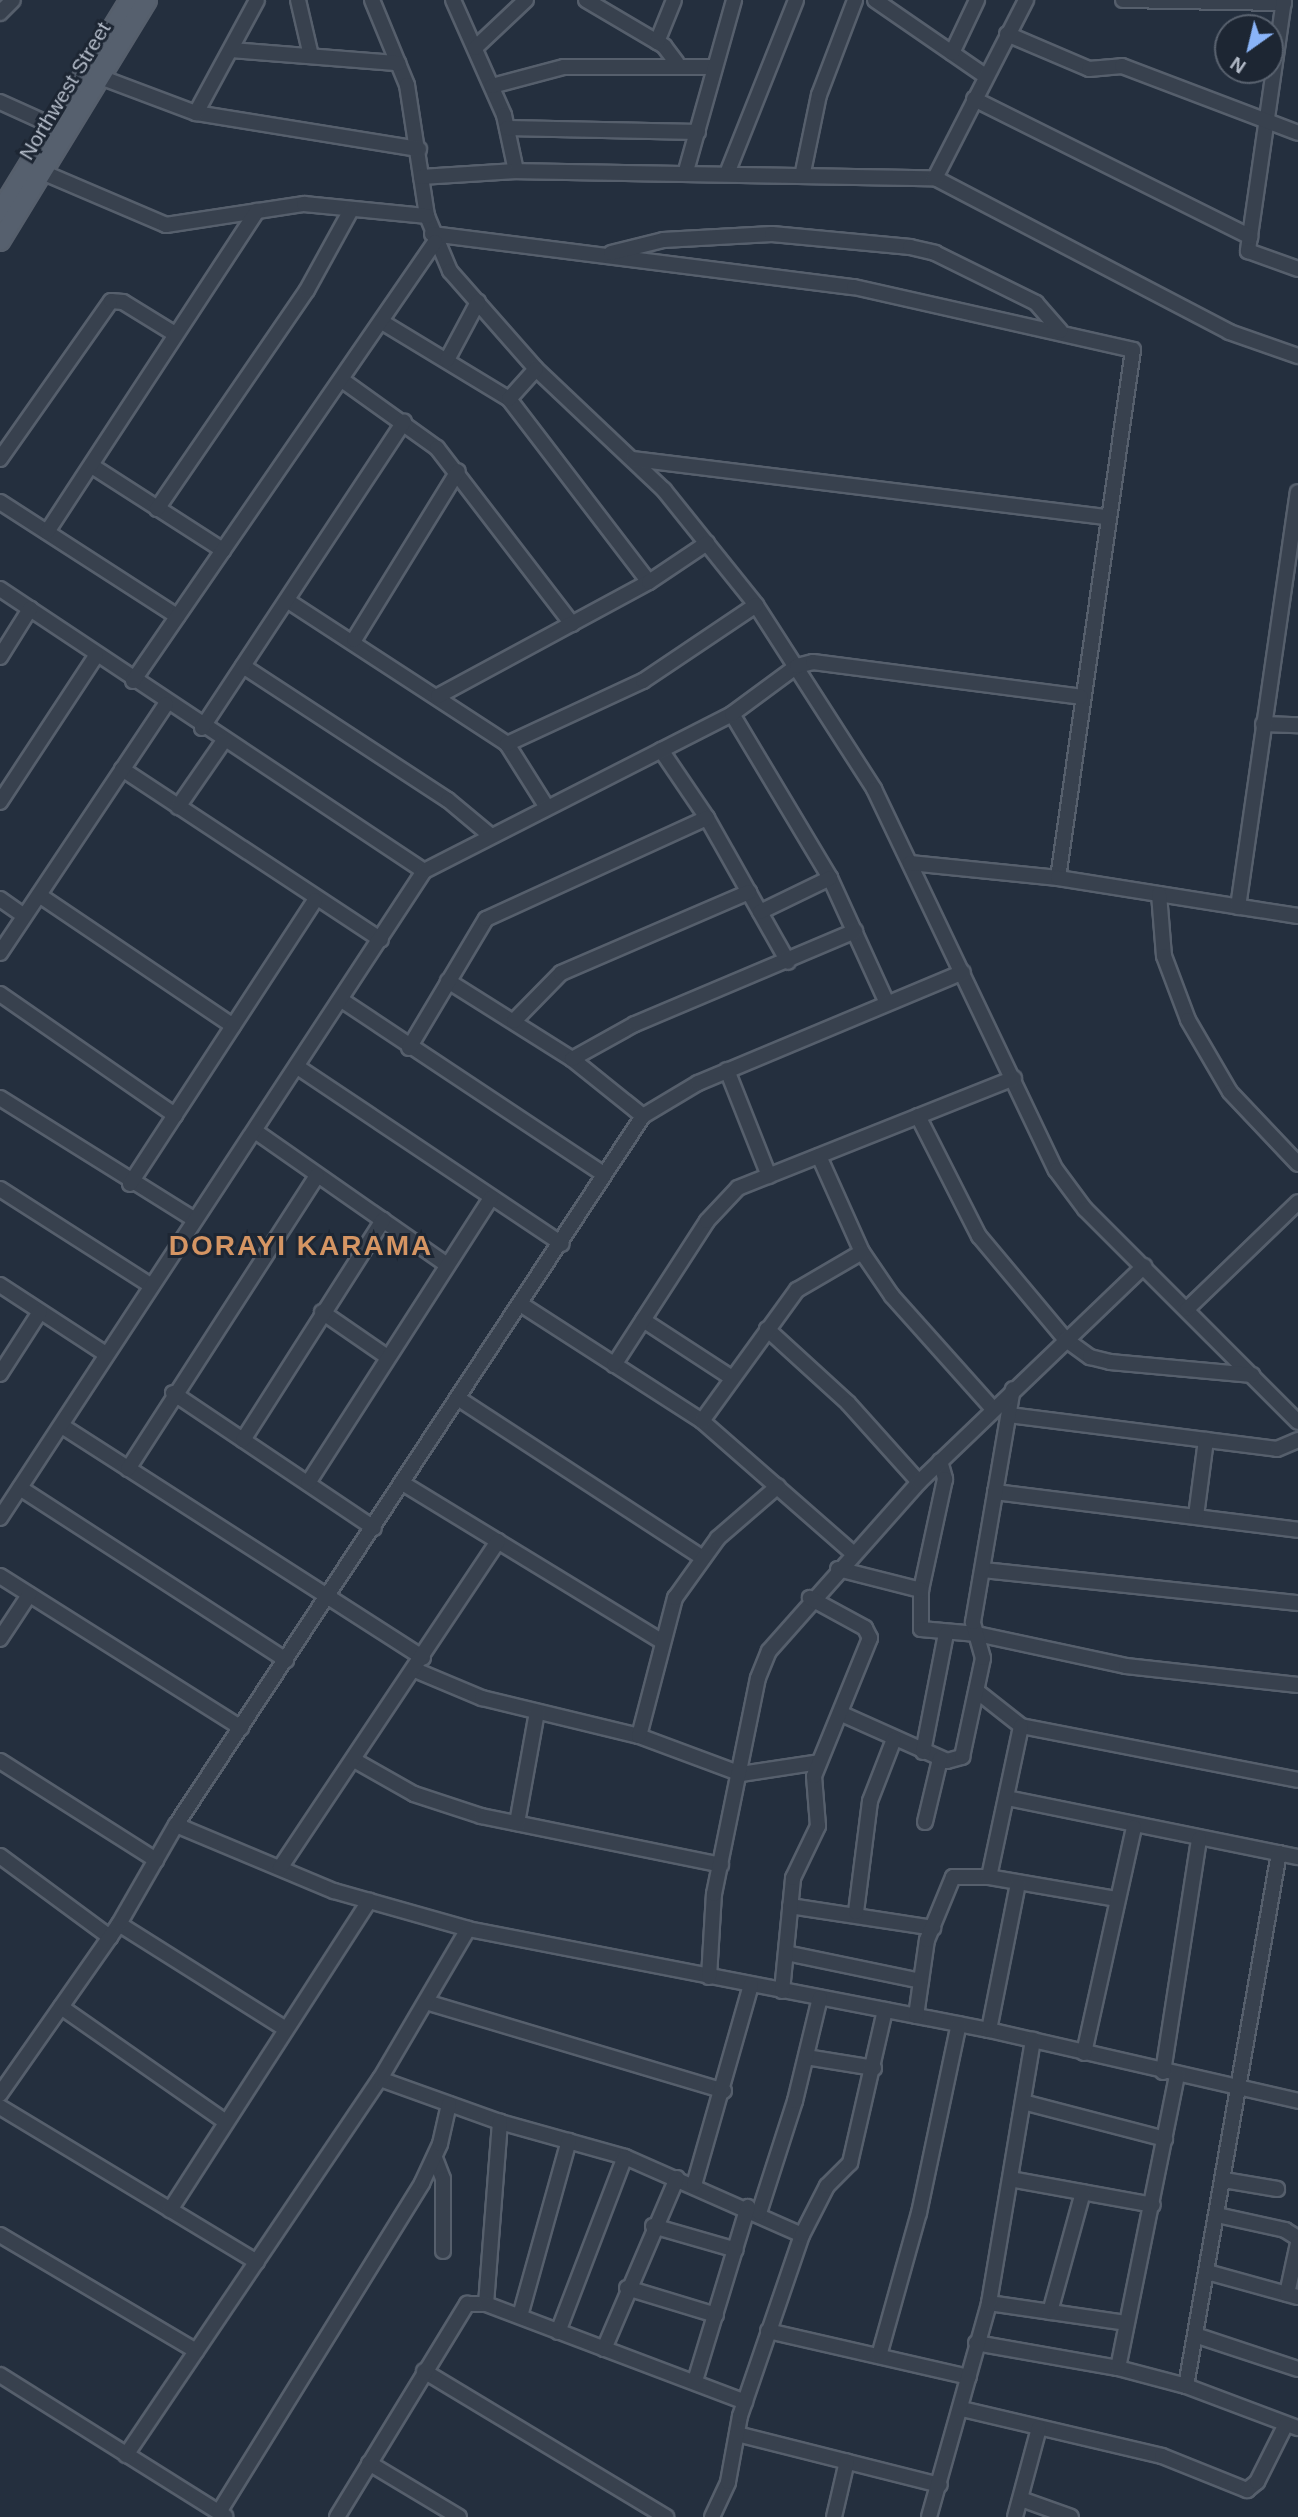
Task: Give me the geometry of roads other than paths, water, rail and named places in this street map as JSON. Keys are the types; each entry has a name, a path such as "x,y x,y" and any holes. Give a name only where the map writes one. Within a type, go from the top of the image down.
{"main road":[{"name":"Northwest Street","path":"0,212 130,0"},
{"name":"Northwest Street","path":"0,241 147,0"}],"street":[{"path":"0,13 13,0"},
{"path":"196,113 257,0"},
{"path":"298,0 311,56"},
{"path":"372,0 398,63 419,149 427,216 433,238 450,271 536,369 633,459 757,605 874,789 1056,1170 1085,1209 1298,1422"},
{"path":"453,0 492,86 507,128 516,171"},
{"path":"475,48 526,0"},
{"path":"586,0 657,42 677,63"},
{"path":"657,42 674,0"},
{"path":"686,171 713,67 734,0"},
{"path":"728,171 796,0"},
{"path":"803,172 819,96 855,0"},
{"path":"952,53 977,0"},
{"path":"935,178 1026,0"},
{"path":"1123,0 1284,1 1270,123 1250,253 1298,269"},
{"path":"882,2 985,76"},
{"path":"1007,34 1089,69 1122,66 1298,133"},
{"path":"231,50 398,63"},
{"path":"492,86 564,67 677,63 713,67"},
{"path":"100,77 196,113 419,149"},
{"path":"974,99 1251,237"},
{"path":"0,102 52,126"},
{"path":"507,128 698,132"},
{"path":"421,177 516,171 728,171 935,178 1229,332 1298,356"},
{"path":"42,172 166,225 304,204 427,216"},
{"path":"158,509 307,290 351,210"},
{"path":"47,532 257,211"},
{"path":"603,255 663,240 772,234 910,247 1036,303 1060,331"},
{"path":"433,238 603,255 855,287 1060,331 1133,350 1106,517 1058,878"},
{"path":"133,681 382,322 433,238"},
{"path":"0,459 111,301 123,302 175,334"},
{"path":"447,360 478,302"},
{"path":"382,322 509,399 649,582"},
{"path":"509,399 536,369"},
{"path":"342,380 404,422 458,471 572,624"},
{"path":"202,728 289,601 404,422"},
{"path":"633,459 1106,517"},
{"path":"92,466 223,551"},
{"path":"354,640 458,471"},
{"path":"1238,907 1263,723 1294,544 1298,492"},
{"path":"0,502 177,616"},
{"path":"438,695 649,582 707,543"},
{"path":"0,589 202,728 424,871"},
{"path":"289,601 438,695 507,744 546,806"},
{"path":"507,744 643,681 757,605"},
{"path":"0,657 30,609"},
{"path":"0,802 96,656"},
{"path":"0,1518 62,1426 192,1219 343,1001 424,871 546,806 732,714 797,666 824,660 1081,698"},
{"path":"243,666 448,800 491,836"},
{"path":"0,953 166,704"},
{"path":"732,714 830,878 887,1001"},
{"path":"1263,723 1298,726"},
{"path":"178,807 223,741"},
{"path":"661,750 707,818 788,961"},
{"path":"122,769 316,900 381,940"},
{"path":"409,1048 479,926 496,913 707,818"},
{"path":"910,863 1058,878 1298,916"},
{"path":"760,912 830,878"},
{"path":"514,1021 561,973 749,892"},
{"path":"1159,894 1164,956 1188,1020 1230,1092 1298,1164"},
{"path":"39,895 233,1026"},
{"path":"0,899 24,916"},
{"path":"131,1184 316,900"},
{"path":"572,1059 635,1024 855,931"},
{"path":"0,2094 119,1924 176,1825 522,1305 643,1115 727,1070 963,971"},
{"path":"448,981 572,1059 643,1115"},
{"path":"0,994 175,1115"},
{"path":"343,1001 409,1048 603,1174"},
{"path":"299,1068 562,1244"},
{"path":"727,1070 769,1176"},
{"path":"614,1365 723,1202 738,1188 1014,1078"},
{"path":"0,1098 131,1184 192,1219"},
{"path":"918,1116 979,1236 1065,1339 1090,1357 1110,1362 1252,1375"},
{"path":"255,1131 317,1177 446,1264"},
{"path":"819,1156 862,1252 903,1310 993,1409"},
{"path":"128,1469 173,1393 317,1177"},
{"path":"0,1189 150,1285"},
{"path":"308,1483 386,1356 491,1198"},
{"path":"1187,1309 1298,1202"},
{"path":"243,1440 383,1220"},
{"path":"702,1421 767,1329 807,1281 862,1252"},
{"path":"709,1977 721,1865 762,1667 810,1598 919,1482 1144,1266"},
{"path":"0,1285 106,1354"},
{"path":"522,1305 702,1421 853,1553"},
{"path":"0,1374 40,1312"},
{"path":"322,1312 386,1356"},
{"path":"643,1320 732,1378"},
{"path":"767,1329 848,1403 919,1482"},
{"path":"842,1714 940,1759 962,1757 978,1692 983,1658 973,1622 1013,1389"},
{"path":"173,1393 374,1528"},
{"path":"459,1399 701,1557"},
{"path":"1009,1416 1277,1450 1298,1440"},
{"path":"62,1426 328,1598 419,1664 482,1698 639,1736 741,1774 819,1762"},
{"path":"1196,1516 1206,1440"},
{"path":"940,1461 944,1479 921,1590 918,1625 946,1633 977,1634 1126,1666 1298,1685"},
{"path":"404,1484 660,1640"},
{"path":"639,1736 660,1640 675,1598 701,1557 778,1486"},
{"path":"20,1488 286,1660"},
{"path":"995,1492 1298,1530"},
{"path":"280,1868 419,1664 498,1541"},
{"path":"838,1569 921,1590"},
{"path":"983,1570 1298,1603"},
{"path":"0,1576 241,1728"},
{"path":"0,1639 29,1595"},
{"path":"782,1991 796,1866 818,1826 814,1776 865,1658 869,1633 810,1598"},
{"path":"923,1752 946,1633"},
{"path":"978,1692 1021,1726 1298,1780"},
{"path":"517,1823 537,1712"},
{"path":"989,1877 1021,1726"},
{"path":"856,1912 870,1801 894,1739"},
{"path":"925,1822 940,1759"},
{"path":"354,1760 414,1794 517,1823 721,1865"},
{"path":"0,1761 156,1860"},
{"path":"1007,1798 1133,1827 1298,1857"},
{"path":"176,1825 369,1901 468,1929 989,2029 1240,2090 1298,2101"},
{"path":"1084,2053 1133,1827"},
{"path":"1118,2368 1165,2140 1170,2073 1199,1839"},
{"path":"1186,2386 1240,2090 1279,1853"},
{"path":"0,1856 110,1937"},
{"path":"916,2016 933,1928 953,1878 989,1877 1017,1884 1116,1899"},
{"path":"989,2029 1017,1884"},
{"path":"170,2210 369,1901"},
{"path":"790,1906 856,1912 933,1928"},
{"path":"119,1924 286,2029"},
{"path":"126,2455 380,2079 468,1929"},
{"path":"786,1953 921,1981"},
{"path":"694,2185 724,2091 751,1985"},
{"path":"695,2381 736,2250 753,2210 806,2057 820,1998"},
{"path":"426,2002 724,2091"},
{"path":"61,2007 226,2122"},
{"path":"712,2517 728,2483 745,2402 802,2235 827,2186 850,2163 874,2068 885,2010"},
{"path":"878,2356 919,2213 959,2024"},
{"path":"929,2517 962,2409 976,2343 989,2303 1033,2040"},
{"path":"806,2057 874,2068"},
{"path":"380,2079 500,2123 625,2157 753,2210 802,2235"},
{"path":"1023,2102 1165,2140"},
{"path":"0,2375 223,2515 435,2158 449,2104"},
{"path":"0,2107 257,2262"},
{"path":"486,2304 500,2123"},
{"path":"520,2316 569,2141"},
{"path":"558,2332 625,2157"},
{"path":"435,2158 443,2179 443,2251"},
{"path":"604,2349 653,2226 677,2178"},
{"path":"1010,2179 1153,2205"},
{"path":"1223,2180 1277,2189"},
{"path":"1051,2312 1083,2192"},
{"path":"1207,2272 1292,2295 1298,2241 1285,2230 1217,2214"},
{"path":"653,2226 736,2250"},
{"path":"0,2235 196,2351"},
{"path":"627,2288 716,2315"},
{"path":"989,2303 1126,2323"},
{"path":"337,2517 457,2311 467,2304 486,2304 745,2402"},
{"path":"768,2332 969,2377"},
{"path":"1195,2336 1298,2369"},
{"path":"962,2409 1162,2456 1247,2490 1254,2488 1291,2427 1186,2386 1118,2368 976,2343"},
{"path":"424,2371 666,2517"},
{"path":"1015,2517 1039,2428"},
{"path":"737,2434 940,2485"},
{"path":"834,2517 847,2461"},
{"path":"369,2463 459,2517"},
{"path":"1021,2499 1071,2517"}],"district":[{"name":"DORAYI KARAMA","path":"301,1246"}]}
